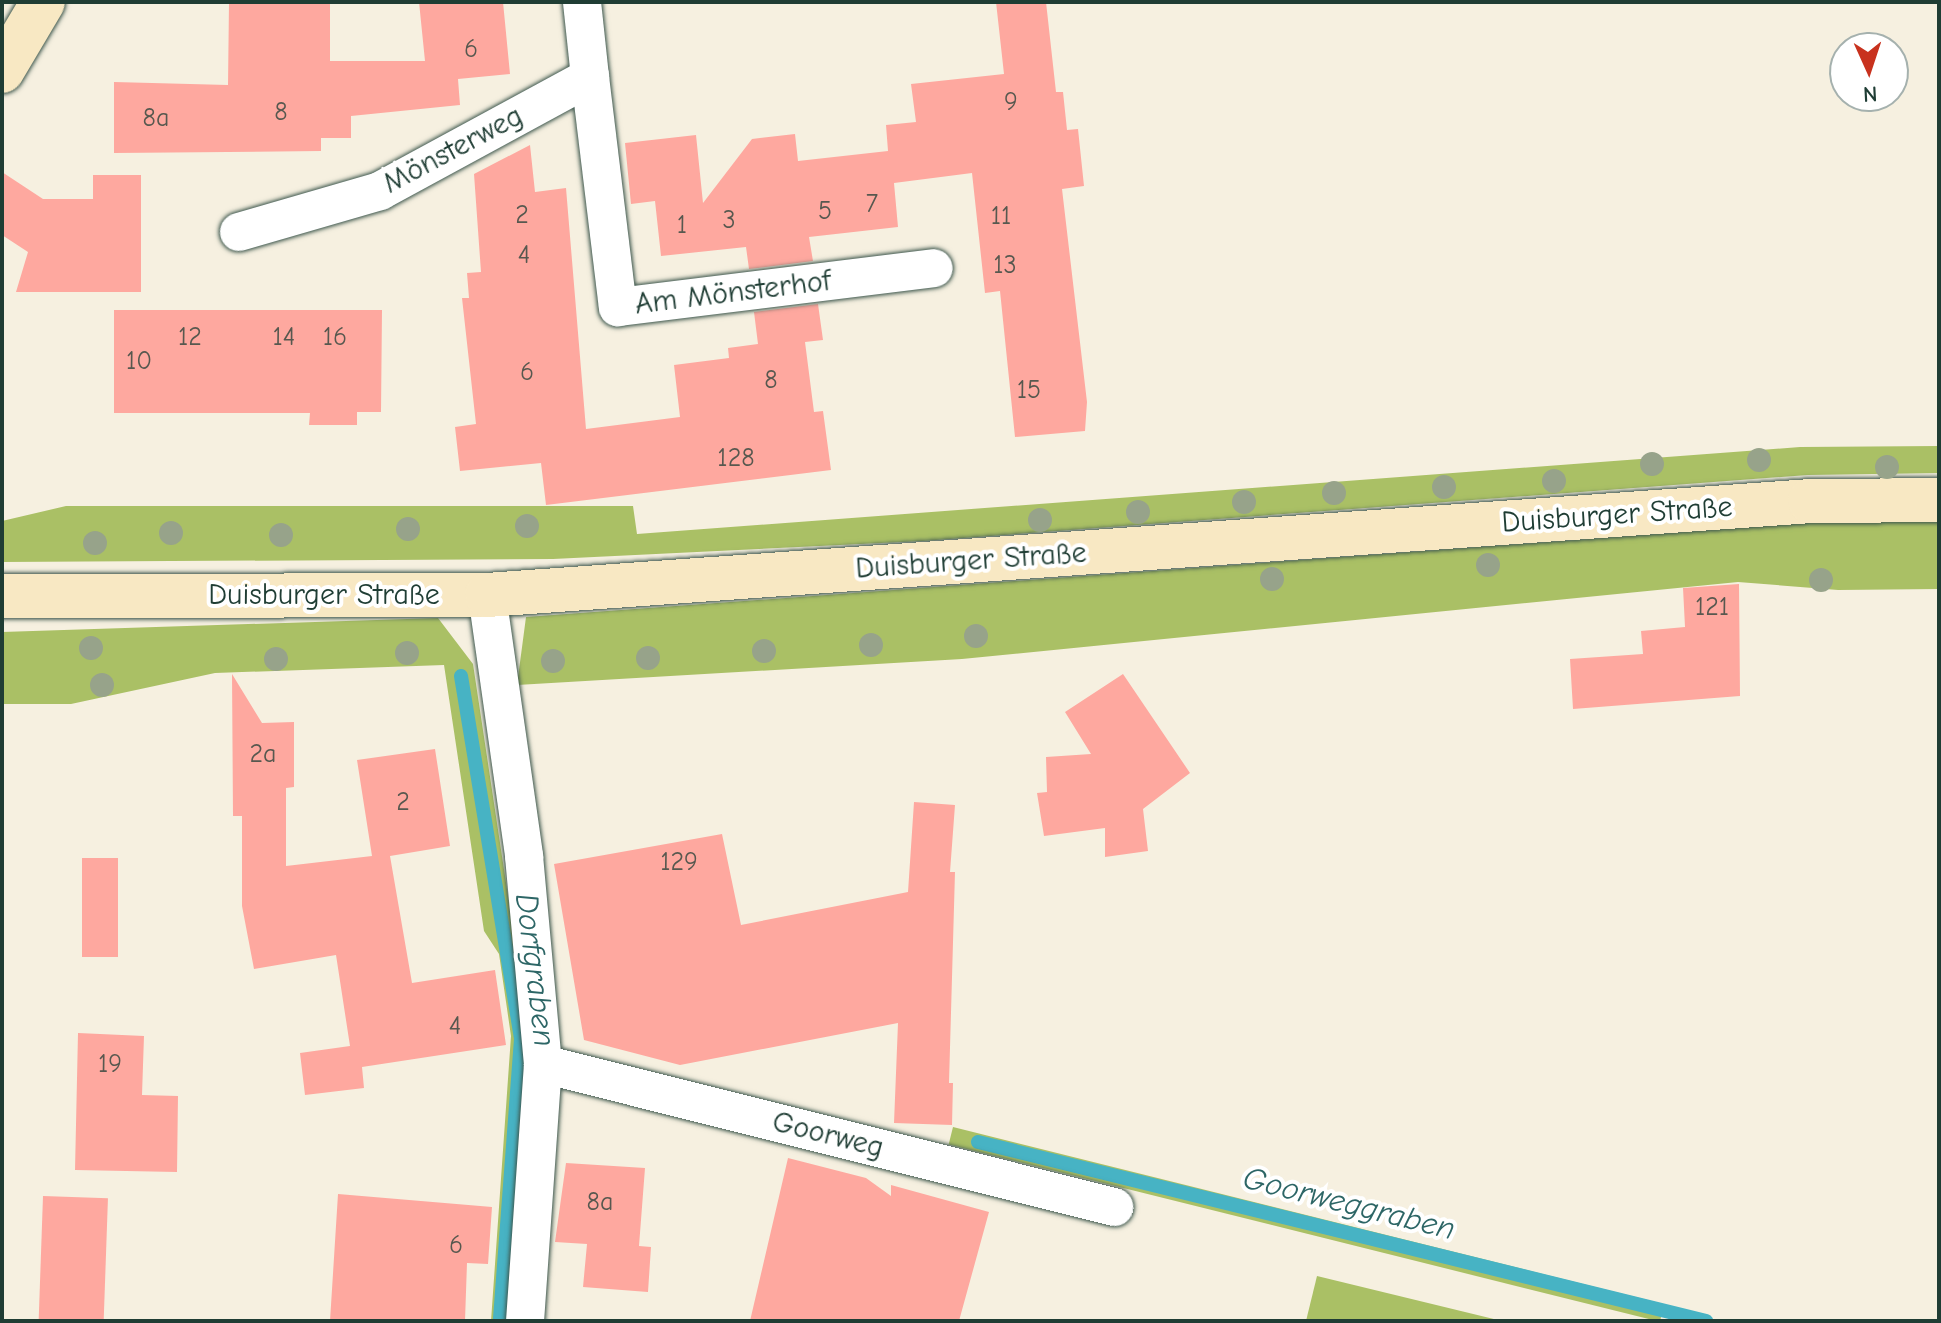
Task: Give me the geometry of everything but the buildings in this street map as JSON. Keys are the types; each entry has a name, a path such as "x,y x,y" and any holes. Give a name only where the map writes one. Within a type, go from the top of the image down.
{"main road":[{"path":"2,71 43,2"},
{"name":"Duisburger Straße","path":"2,596 487,595 1794,502 1939,500"}],"street":[{"path":"582,2 590,77"},
{"name":"Mönsterweg","path":"239,232 380,191 590,77"},
{"name":"Am Mönsterhof","path":"590,77 618,307 934,268"},
{"path":"487,595 524,856 543,1064 525,1321"},
{"name":"Goorweg","path":"543,1064 1114,1207"}],"green space":[{"path":"1939,446 1939,473 1808,475 923,541 553,559 2,562 2,521 66,506 633,506 637,534 1800,447"},
{"path":"1939,521 1939,589 1838,590 1738,582 962,659 517,685 526,617 1806,523"},
{"path":"438,618 473,664 529,1035 509,1321 491,1321 511,1036 499,954 484,931 444,665 215,673 71,704 2,704 2,632"},
{"path":"953,1127 1664,1304 1660,1321 1657,1321 949,1144"},
{"path":"1317,1276 1502,1321 1306,1321"}],"waterway":[{"name":"Dorfgraben","path":"461,676 521,1039 500,1321"},
{"name":"Goorweggraben","path":"978,1142 1706,1321"}]}
